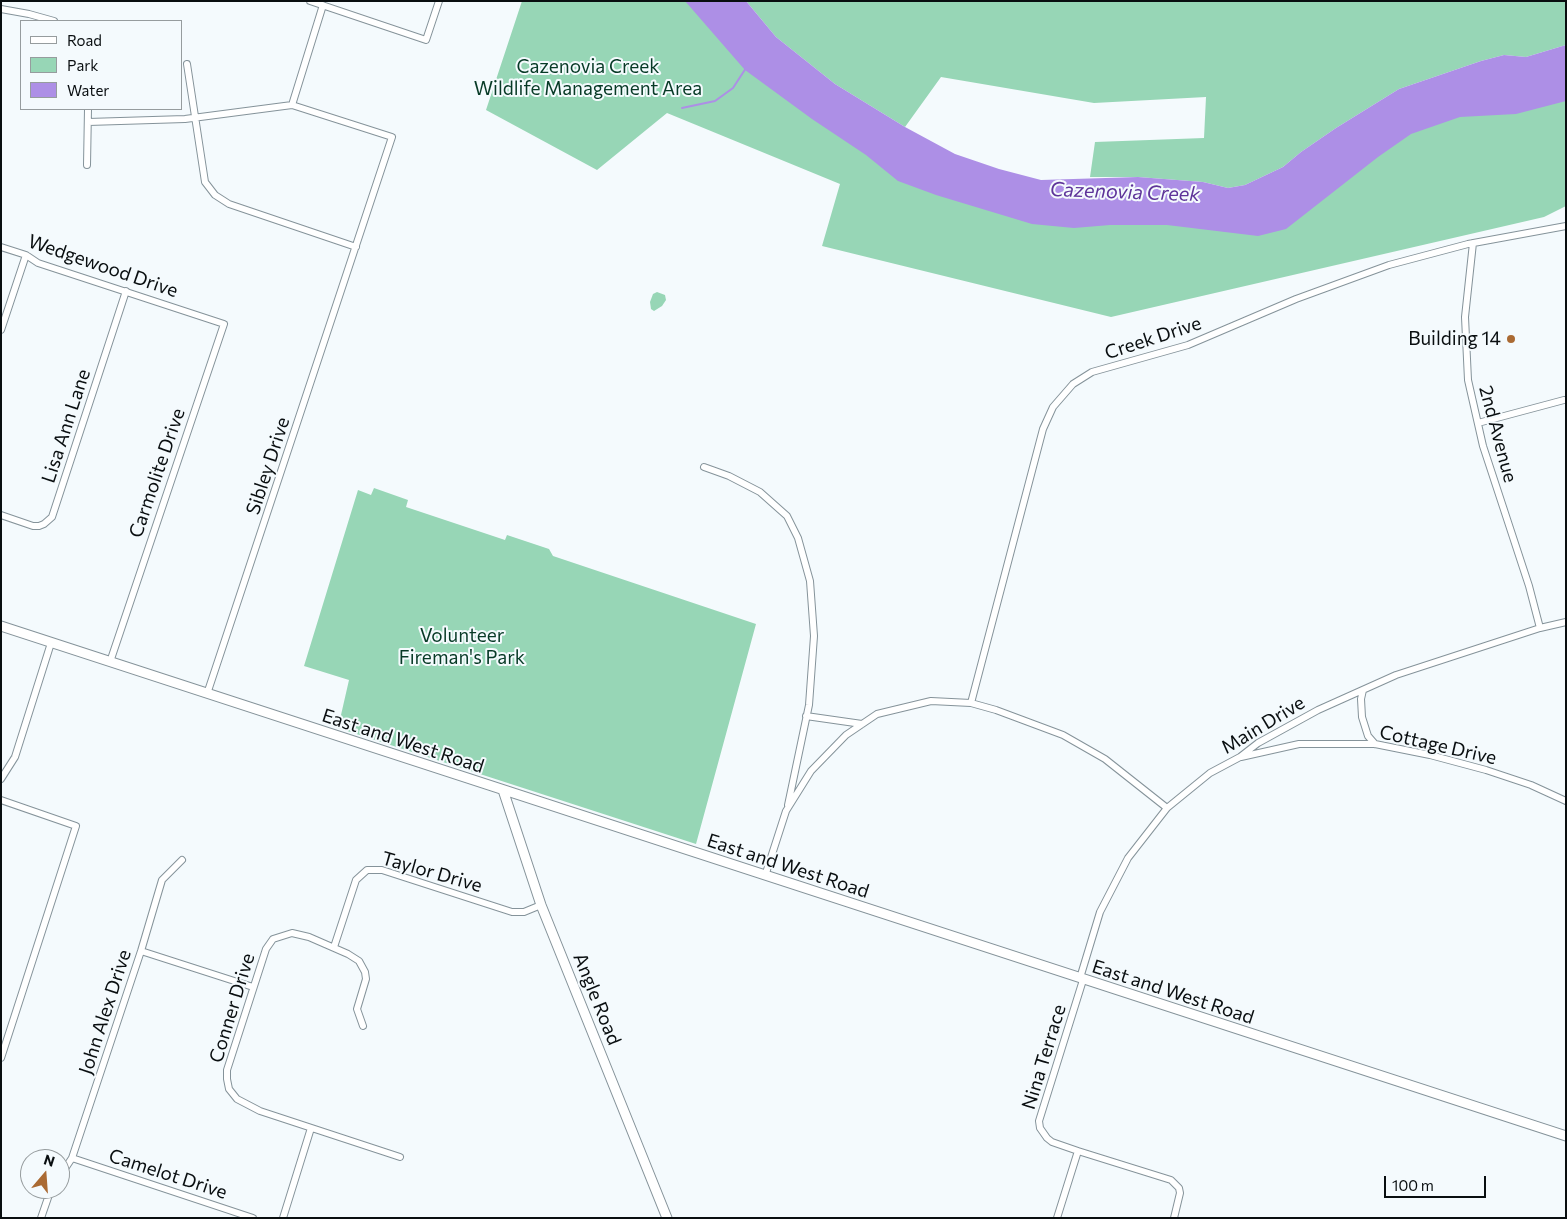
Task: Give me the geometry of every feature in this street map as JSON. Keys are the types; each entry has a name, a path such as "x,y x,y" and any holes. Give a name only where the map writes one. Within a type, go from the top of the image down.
{"street":[{"path":"310,1 426,40 439,1"},
{"path":"88,122 195,118 292,105 323,5"},
{"path":"1,9 50,20"},
{"path":"187,64 205,182 215,195 229,204 356,247"},
{"name":"Sibley Drive","path":"207,694 392,138 292,105"},
{"path":"87,165 88,110"},
{"name":"Creek Drive","path":"971,703 1043,429 1053,407 1073,384 1092,372 1188,345 1296,299 1389,265 1474,243 1566,226"},
{"name":"2nd Avenue","path":"1474,243 1465,318 1468,380 1483,446 1529,586 1540,628"},
{"name":"Wedgewood Drive","path":"1,247 26,255 38,263 194,314"},
{"path":"1,330 26,255"},
{"name":"Lisa Ann Lane","path":"1,515 33,526 44,524 52,517 126,291"},
{"name":"Carmolite Drive","path":"110,662 224,324 194,314"},
{"path":"1478,423 1564,400"},
{"path":"704,467 729,476 760,492 787,516 798,538 810,581 814,636 809,705 786,811 765,876"},
{"name":"Main Drive","path":"1082,979 1100,912 1128,858 1167,808 1210,773 1240,757 1258,742 1318,710 1396,675 1540,628 1566,622"},
{"name":"East and West Road","path":"1,626 1566,1136"},
{"path":"1,779 15,757 51,643"},
{"path":"1363,690 1361,699 1362,718 1368,736 1375,744"},
{"path":"786,811 811,771 846,735 877,714 931,701 971,703 996,710 1063,735 1105,759 1167,808"},
{"path":"806,716 862,724"},
{"name":"Cottage Drive","path":"1240,757 1299,744 1375,744 1430,755 1486,770 1531,785 1566,801"},
{"name":"Angle Road","path":"503,790 542,905 667,1218"},
{"path":"1,800 76,826 1,1058"},
{"name":"John Alex Drive","path":"70,1161 141,951 162,880 182,860"},
{"name":"Taylor Drive","path":"334,947 356,880 366,870 382,870 512,912 524,912 542,905"},
{"name":"Conner Drive","path":"363,1026 357,1009 366,979 363,966 355,957 309,937 292,933 273,939 266,949 227,1070 229,1089 236,1098 260,1111 400,1158"},
{"path":"141,951 253,987"},
{"name":"Nina Terrace","path":"1082,979 1039,1121 1042,1134 1052,1142 1171,1180 1179,1188 1180,1193 1174,1218"},
{"path":"283,1218 311,1128"},
{"path":"1057,1218 1078,1151"},
{"name":"Camelot Drive","path":"72,1158 253,1218"},
{"path":"41,1218 48,1199"}],"green space":[{"name":"Cazenovia Creek Wildlife Management Area","path":"522,1 709,1 919,169 1257,213 1375,130 1566,68 1566,206 1544,217 1111,317 822,246 840,184 667,113 597,170 486,110"},
{"path":"746,1 1566,1 1566,45 1526,57 1504,55 1481,61 1399,89 1336,128 1283,167 1245,185 1228,188 1203,182 1138,177 1090,177 1095,142 1204,138 1206,97 1094,103 941,77 905,127 835,84 776,37"},
{"path":"657,292 665,295 666,300 662,306 654,311 651,309 650,302 653,294"},
{"name":"Volunteer Fireman's Park","path":"374,488 408,500 406,507 505,540 507,535 549,549 553,556 756,624 696,844 338,728 349,680 304,666 358,490 371,495"}],"water":[{"name":"Cazenovia Creek","path":"685,1 746,1 776,37 835,84 905,127 955,154 999,169 1041,180 1138,177 1203,182 1228,188 1245,185 1283,167 1336,128 1399,89 1481,61 1504,55 1526,57 1566,45 1566,101 1516,114 1460,117 1411,134 1378,157 1286,229 1258,236 1167,225 1110,225 1074,228 1032,224 936,195 898,181 866,155 812,119 745,70"}],"waterway":[{"path":"682,108 715,101 733,88 746,68"}],"place":[{"name":"Building 14","path":"1511,339"}]}
